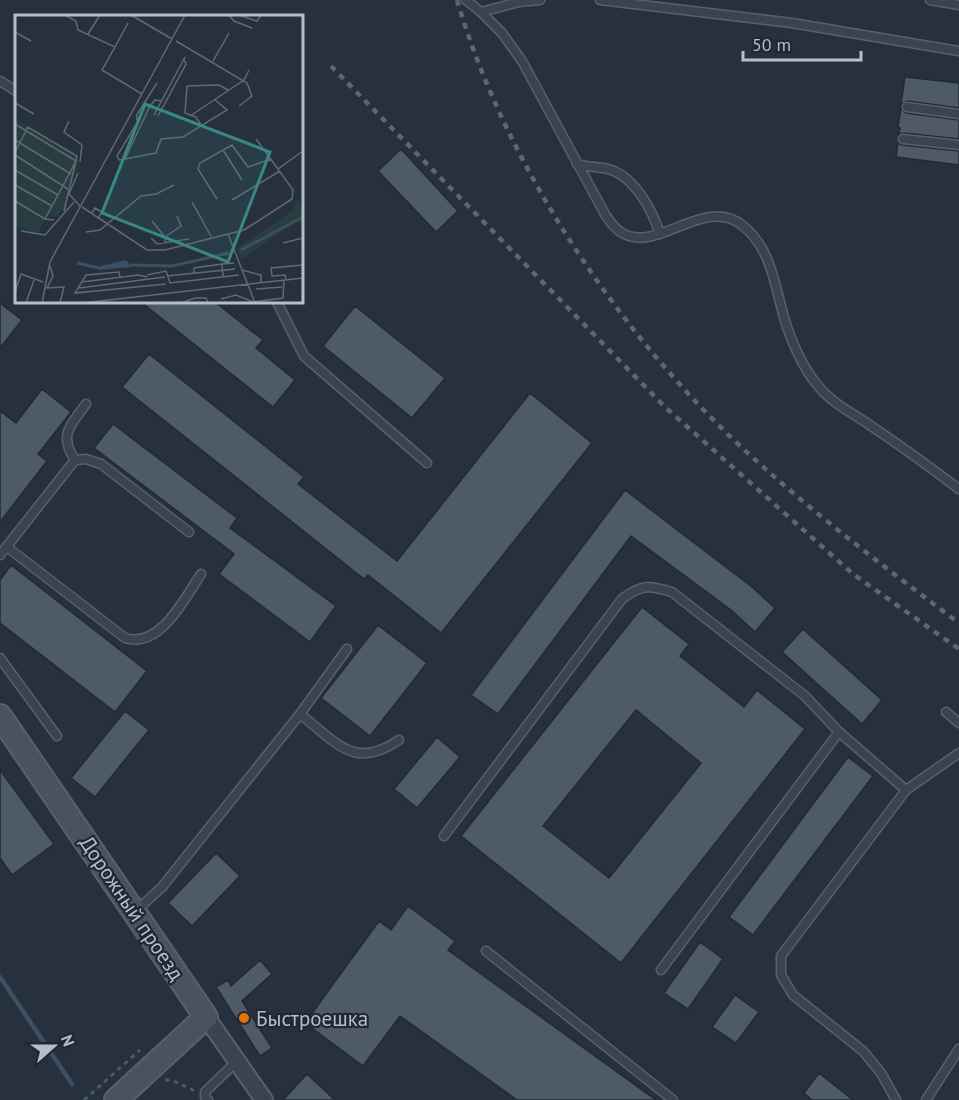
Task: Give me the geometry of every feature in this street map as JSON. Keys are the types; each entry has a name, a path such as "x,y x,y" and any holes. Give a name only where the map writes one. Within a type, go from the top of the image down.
{"street":[{"name":"Дорожный проезд","path":"0,716 264,1100"},
{"path":"116,1100 206,1017"}],"lane":[{"path":"466,0 502,33 522,61 606,216 618,231 635,238 660,234 700,218 721,216 741,224 758,241 772,268 787,327 804,364 819,388 959,489"},
{"path":"481,12 519,2 540,0"},
{"path":"600,0 792,23 959,51"},
{"path":"930,0 959,4"},
{"path":"0,81 15,90"},
{"path":"907,107 959,114"},
{"path":"903,139 959,145"},
{"path":"577,164 615,171 629,181 650,208 660,234"},
{"path":"278,303 304,356 427,463"},
{"path":"75,460 68,450 66,439 69,429 86,404"},
{"path":"0,555 75,460 86,459 101,464 189,532"},
{"path":"7,547 126,638 134,641 159,631 169,621 201,574"},
{"path":"444,836 622,599 635,589 651,586 672,592 805,696 839,732 906,790"},
{"path":"135,911 162,886 300,714 347,649"},
{"path":"0,658 57,736"},
{"path":"946,712 959,723"},
{"path":"300,714 346,750 359,754 378,752 399,740"},
{"path":"661,970 839,732"},
{"path":"896,1100 881,1073 863,1051 793,995 781,975 781,956 906,790 959,753"},
{"path":"486,951 673,1100"},
{"path":"926,1100 959,1049"},
{"path":"207,1099 205,1092 237,1061"}],"path":[{"path":"161,1080 171,1080 207,1099"}],"building":[{"path":"905,77 959,83 959,108 908,101 901,104"},
{"path":"901,108 906,113 959,120 959,139 899,134"},
{"path":"898,143 959,151 959,165 896,157"},
{"path":"401,149 458,211 436,232 378,171"},
{"path":"0,303 22,320 0,348"},
{"path":"142,303 216,303 263,340 256,348 295,380 273,407"},
{"path":"355,306 445,378 412,418 323,346"},
{"path":"149,354 304,477 298,484 397,561 530,393 592,443 441,633 368,575 364,579 122,387"},
{"path":"42,389 71,412 38,454 47,461 0,522 0,411 16,423"},
{"path":"113,424 237,518 230,528 336,606 310,642 219,574 234,554 94,448"},
{"path":"625,490 752,587 775,608 755,632 731,610 631,536 498,714 471,695"},
{"path":"11,565 147,671 115,712 0,623 0,580"},
{"path":"642,607 689,644 680,656 744,707 757,690 805,729 621,963 461,836","holes":["636,710 701,763 609,878 543,826"]},
{"path":"378,625 427,663 370,736 321,698"},
{"path":"803,629 882,700 862,724 782,652"},
{"path":"125,711 149,730 95,797 71,778"},
{"path":"437,737 460,757 417,808 394,789"},
{"path":"848,757 873,776 753,935 729,917"},
{"path":"0,770 54,844 12,875 0,858"},
{"path":"216,853 240,876 192,926 168,903"},
{"path":"408,906 455,941 448,950 656,1100 517,1100 400,1016 363,1066 305,1023 379,921 391,930"},
{"path":"700,942 723,959 688,1009 664,993"},
{"name":"Быстроешка","path":"260,960 272,974 242,1001 272,1048 260,1056 216,987 228,980 231,986"},
{"path":"735,995 759,1012 736,1043 712,1027"},
{"path":"819,1073 853,1100 812,1100 804,1093"},
{"path":"307,1074 335,1100 283,1100"}],"waterway":[{"path":"0,977 72,1084"}],"railway":[{"path":"457,0 478,63 505,125 538,187 574,247 614,304 658,359 703,410 801,500 959,623"},
{"path":"331,66 665,407 853,574 959,649"}],"place":[{"name":"Быстроешка","path":"244,1018"}]}
